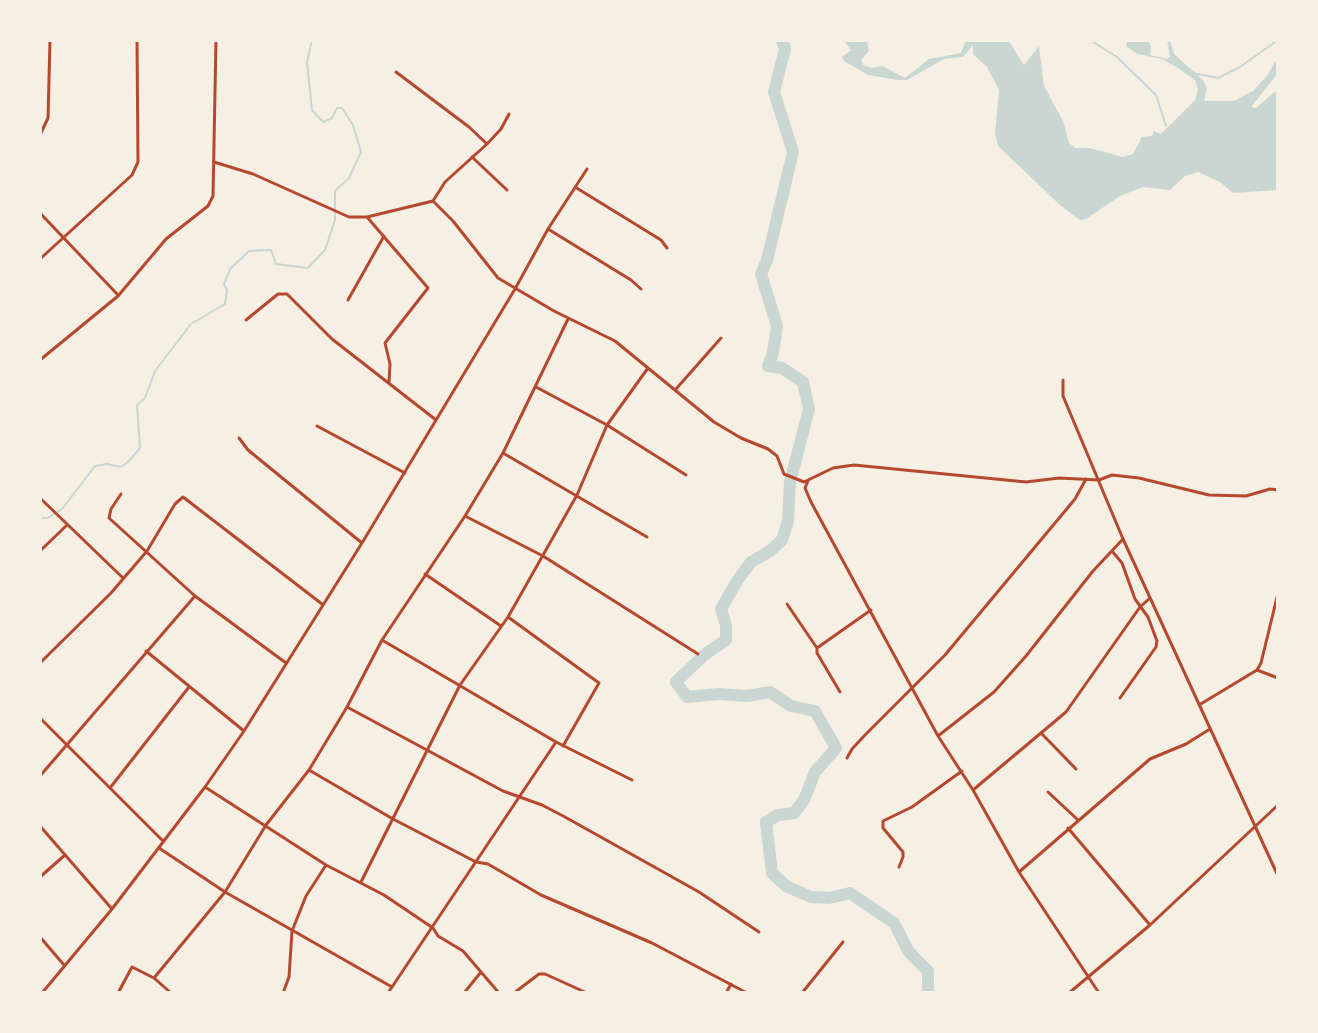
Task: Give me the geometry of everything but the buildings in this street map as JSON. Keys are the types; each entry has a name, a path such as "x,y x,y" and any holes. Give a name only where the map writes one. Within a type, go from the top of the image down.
{"street":[{"path":"40,135 48,118 50,40"},
{"path":"40,259 132,175 138,162 137,40"},
{"path":"40,360 118,296 166,239 208,206 213,196 216,40"},
{"path":"396,72 487,144"},
{"path":"214,162 253,174 349,217 367,217 433,201 445,182 487,144 509,114"},
{"path":"472,157 507,190"},
{"path":"42,993 112,909 244,731 405,473 548,229 587,169"},
{"path":"575,187 661,240 667,248"},
{"path":"433,201 498,278 615,341 714,422 777,456 784,474 807,480 833,468 854,465 1026,482 1059,478 1099,480 1112,475 1139,478 1209,495 1246,496 1270,489 1278,490"},
{"path":"40,213 118,296"},
{"path":"367,217 428,288 385,343 390,364 389,384"},
{"path":"548,229 641,289"},
{"path":"348,300 384,236"},
{"path":"246,320 278,294 287,294 332,339 436,420"},
{"path":"154,978 225,892 266,825 309,770 382,640 503,453 568,318"},
{"path":"675,390 721,338"},
{"path":"361,882 460,685 508,617 577,495 607,425 648,368"},
{"path":"1063,380 1063,396 1123,539 1278,876"},
{"path":"536,387 607,425 686,475"},
{"path":"317,426 405,473"},
{"path":"239,438 248,450 362,543"},
{"path":"503,453 647,537"},
{"path":"847,758 865,735 945,655 1075,499 1086,479"},
{"path":"807,480 805,488 811,502 938,736 962,771 1019,872 1099,993"},
{"path":"121,494 109,518 195,596 286,663"},
{"path":"40,663 111,593 147,551 175,504 183,497 322,604"},
{"path":"40,498 123,578"},
{"path":"465,516 543,556 698,654"},
{"path":"40,551 67,525"},
{"path":"938,736 994,692 1123,539"},
{"path":"1112,551 1122,563 1157,641 1156,647 1120,698"},
{"path":"425,574 502,627"},
{"path":"1199,705 1257,670 1278,593"},
{"path":"40,776 195,596"},
{"path":"973,790 1042,734 1072,705 1140,607 1150,598"},
{"path":"787,604 817,648 840,692"},
{"path":"817,648 871,610"},
{"path":"508,617 599,683 563,746"},
{"path":"382,640 563,746 632,780"},
{"path":"146,651 244,731"},
{"path":"1257,670 1278,678"},
{"path":"109,788 189,687"},
{"path":"347,707 503,791 565,817 699,892 759,932"},
{"path":"40,718 163,841"},
{"path":"1019,872 1150,759 1186,744 1210,729"},
{"path":"1042,734 1076,769"},
{"path":"388,993 556,742"},
{"path":"309,770 476,862 488,864 541,895 652,943 747,993"},
{"path":"899,867 903,852 883,828 883,821 912,807 962,771"},
{"path":"205,787 326,865 361,882 433,928 438,936 463,951 499,993"},
{"path":"1048,792 1078,820"},
{"path":"1069,993 1150,925 1278,805"},
{"path":"40,826 112,909"},
{"path":"1068,828 1150,925"},
{"path":"158,848 225,892 392,987"},
{"path":"40,877 65,855"},
{"path":"283,993 289,977 292,931 306,896 326,865"},
{"path":"40,937 64,965"},
{"path":"802,993 843,942"},
{"path":"118,993 132,967 154,978 171,993"},
{"path":"464,993 481,972"},
{"path":"514,993 539,974 587,993"},
{"path":"726,993 731,984"}],"shaded area":[{"path":"843,40 867,40 869,51 861,60 863,65 872,68 882,66 905,78 929,59 961,53 966,40 1008,40 1024,65 1039,46 1044,86 1063,121 1069,143 1075,148 1090,148 1122,157 1133,154 1142,137 1152,136 1154,131 1161,134 1195,100 1198,89 1195,80 1178,68 1162,59 1138,54 1127,47 1126,40 1148,40 1150,55 1167,59 1170,57 1167,40 1170,40 1174,54 1203,80 1207,89 1204,101 1234,101 1253,91 1278,57 1278,73 1251,107 1256,108 1278,89 1278,190 1233,193 1220,182 1198,172 1185,176 1170,190 1143,187 1120,196 1080,220 998,146 995,134 999,90 987,67 973,54 973,45 963,57 944,59 907,80 898,80 868,75 844,61 842,57 851,50"}],"waterway":[{"path":"40,518 48,518 62,509 95,466 107,464 121,467 140,448 137,405 145,398 155,371 191,324 225,304 227,290 224,284 230,269 249,251 271,250 276,264 308,268 325,250 335,220 335,191 349,178 361,152 353,125 342,108 337,108 332,118 323,122 312,110 307,62 312,40"},
{"path":"782,40 785,49 774,92 793,152 761,274 777,326 768,366 782,368 803,382 809,409 790,482 788,521 782,540 751,562 721,609 726,640 704,655 676,682 687,697 719,694 747,696 770,692 791,706 815,711 836,748 815,772 804,800 794,813 778,815 766,822 772,873 786,886 811,897 829,898 850,893 894,923 909,952 928,971 928,993"},
{"path":"1090,40 1117,57 1156,95 1166,126"},
{"path":"1193,73 1218,78 1240,67 1278,40"}]}
